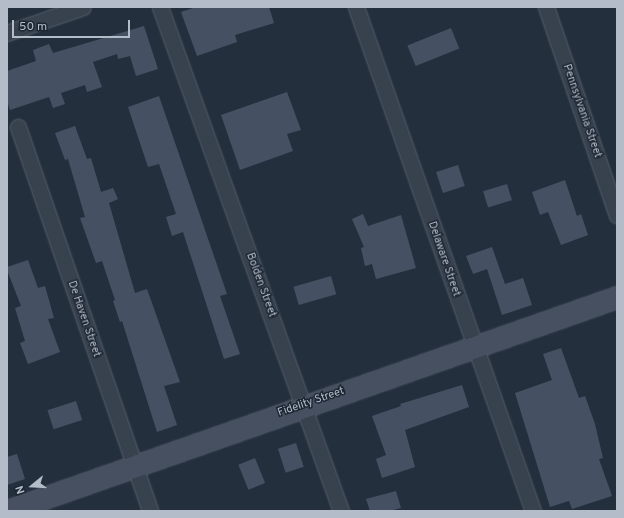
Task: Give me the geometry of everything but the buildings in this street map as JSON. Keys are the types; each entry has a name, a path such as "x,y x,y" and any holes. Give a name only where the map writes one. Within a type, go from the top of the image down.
{"main road":[{"name":"Fidelity Street","path":"7,511 134,464 617,297"}],"street":[{"path":"7,33 83,7"},
{"name":"Bolden Street","path":"160,7 341,511"},
{"name":"Delaware Street","path":"356,7 533,511"},
{"name":"Pennsylvania Street","path":"546,7 617,215"},
{"name":"De Haven Street","path":"18,127 150,511"}]}
